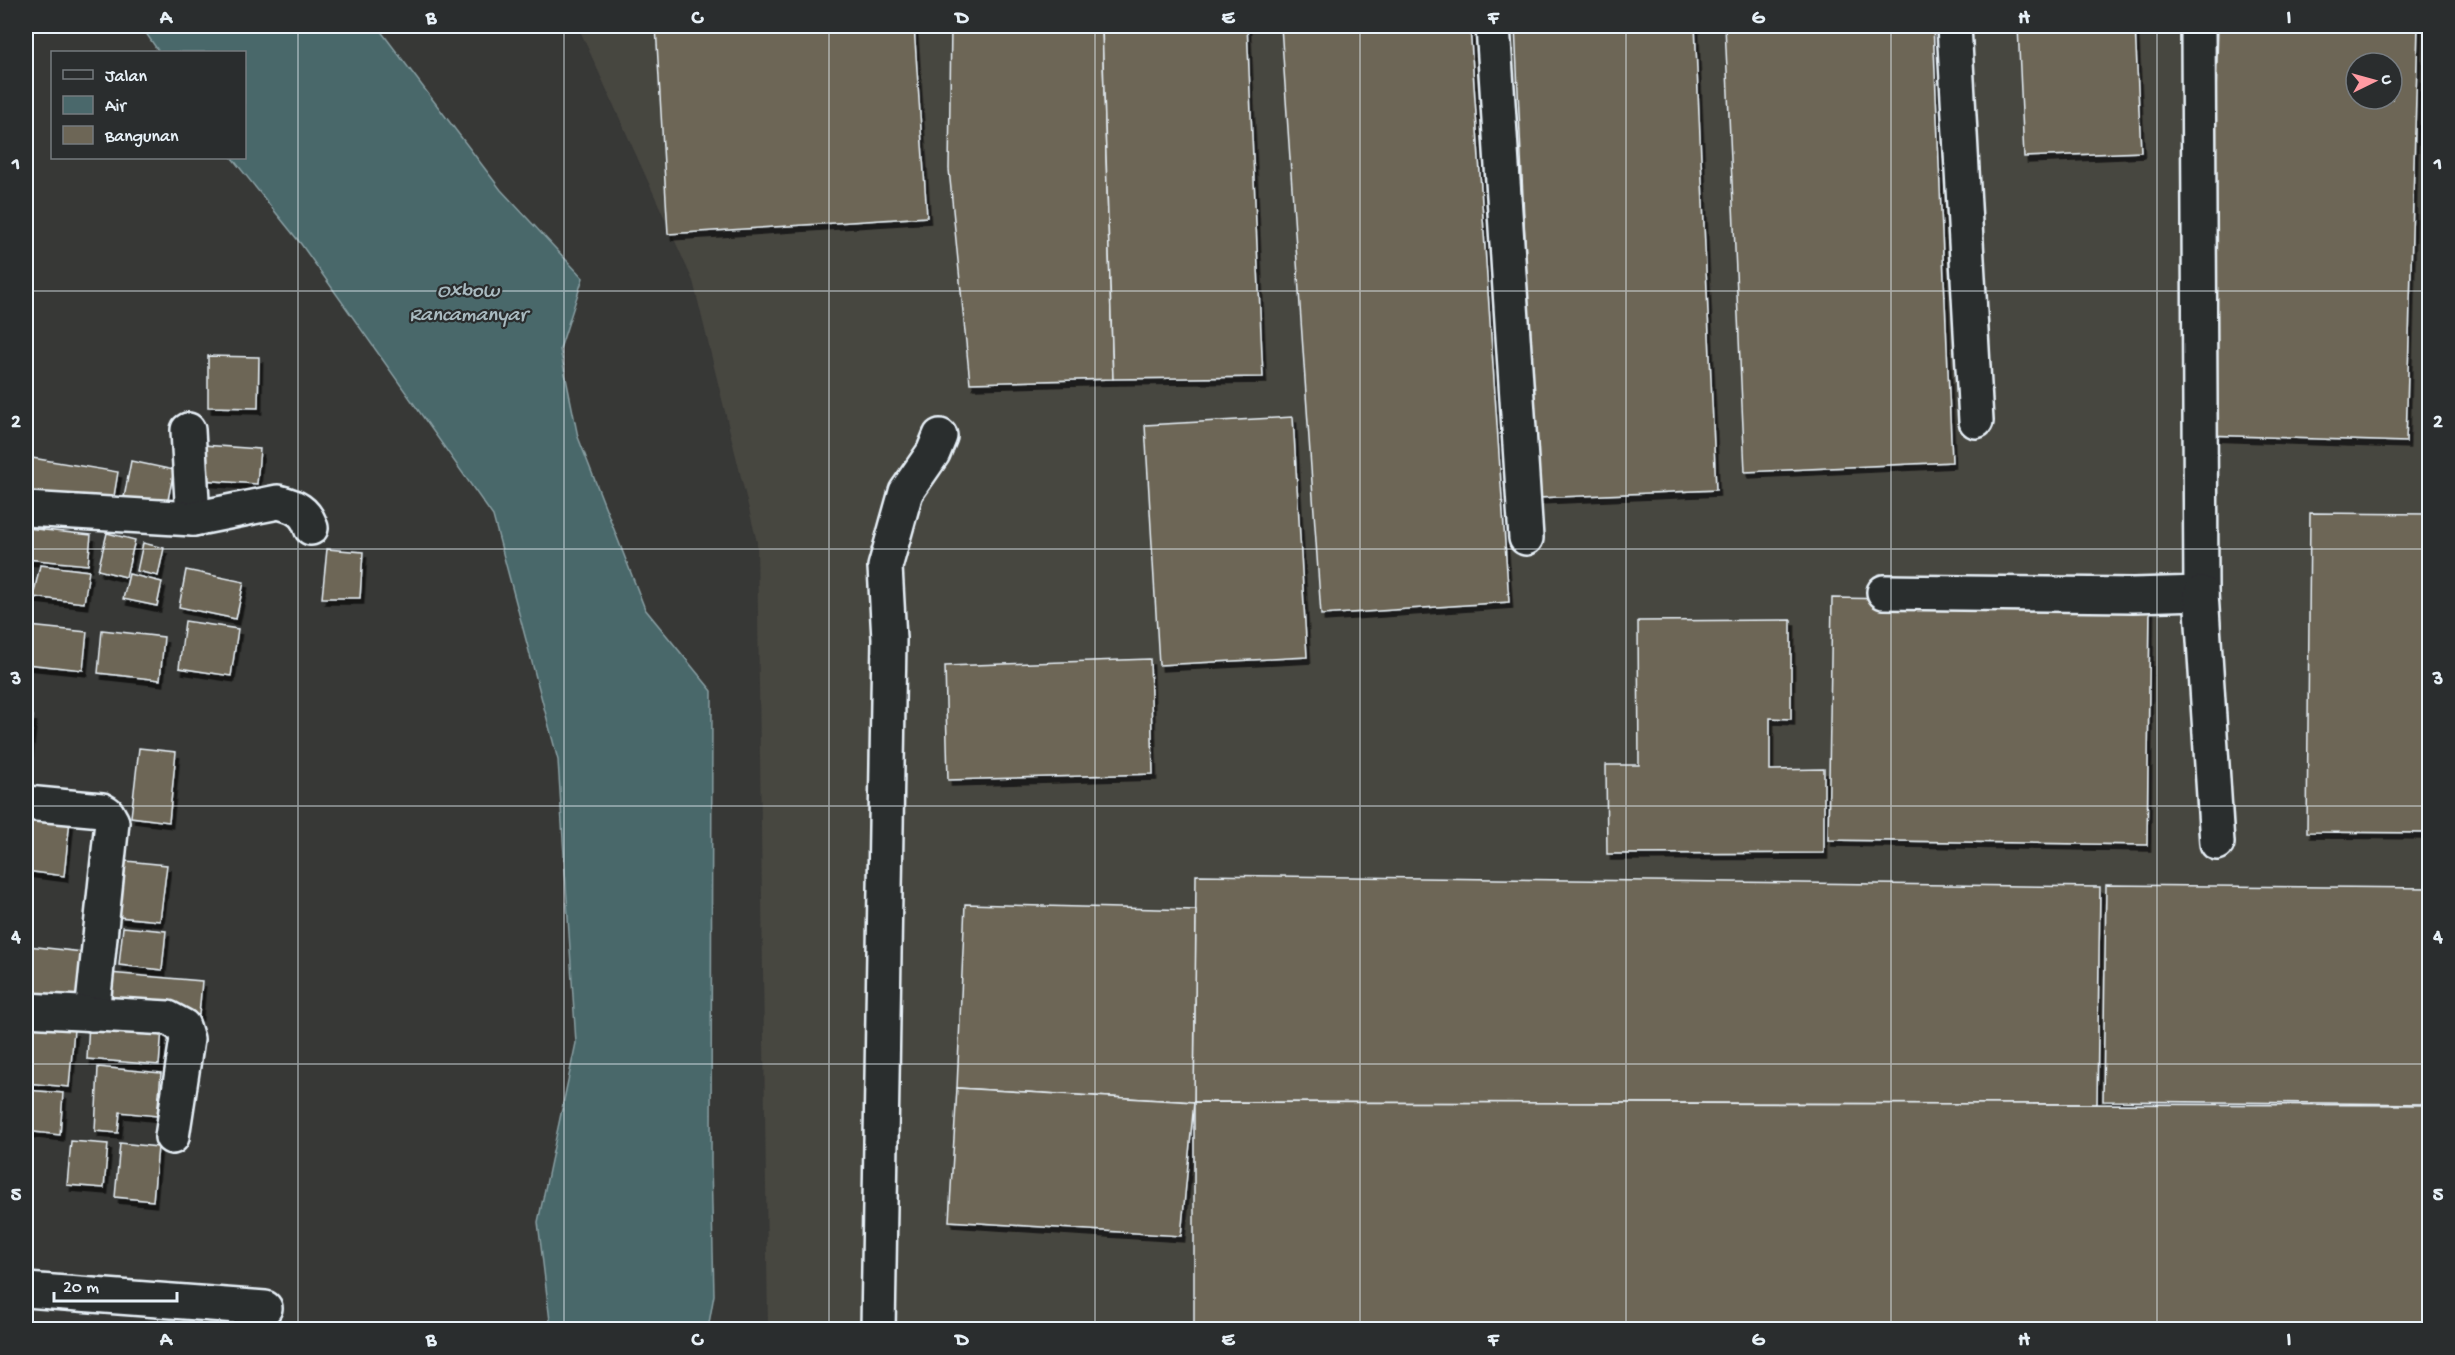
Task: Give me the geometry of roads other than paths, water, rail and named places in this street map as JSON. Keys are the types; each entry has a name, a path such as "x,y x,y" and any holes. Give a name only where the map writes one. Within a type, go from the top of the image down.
{"street":[{"path":"1493,26 1526,538"},
{"path":"1954,26 1976,421"},
{"path":"2198,26 2201,593 2217,843"},
{"path":"188,430 193,519"},
{"path":"879,1329 889,639 885,567 906,492 933,453 940,436"},
{"path":"26,509 193,519 278,502 302,511 311,528"},
{"path":"1884,592 2201,593"},
{"path":"26,802 102,810 107,813 112,822 92,1014"},
{"path":"26,1010 168,1018 183,1026 187,1039 172,1137"},
{"path":"26,1290 265,1308"}],"water":[{"name":"Oxbow Rancamanyar","path":"141,26 377,26 501,190 583,278 560,349 578,437 645,609 712,691 711,1163 714,1295 708,1329 551,1329 538,1222 576,1043 558,760 493,516 301,244 233,159 246,159 246,51 158,51"}]}
